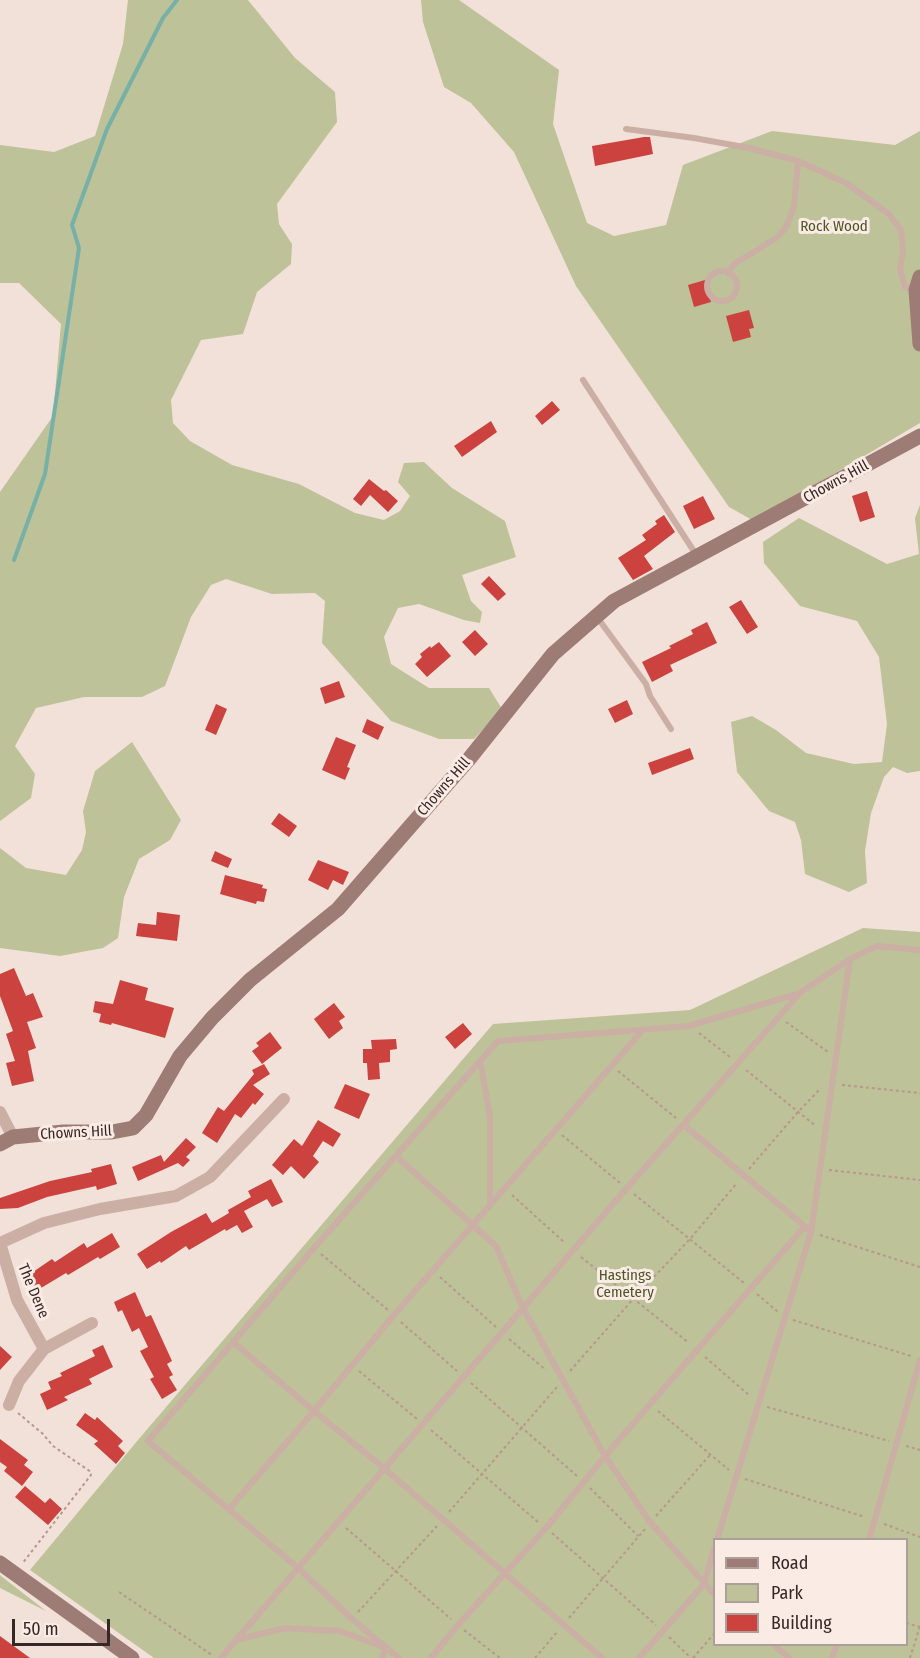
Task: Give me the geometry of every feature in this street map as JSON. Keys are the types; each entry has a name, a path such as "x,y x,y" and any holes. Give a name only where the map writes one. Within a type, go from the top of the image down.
{"street":[{"path":"918,283 920,344"},
{"name":"Chowns Hill","path":"7,1141 63,1132 112,1132 133,1128 146,1115 180,1056 212,1018 250,980 338,909 469,759 553,654 614,601 920,436"},
{"path":"0,1243 44,1223 100,1209 176,1196 210,1177 284,1099"},
{"path":"0,1112 7,1141"},
{"name":"The Dene","path":"0,1243 17,1300 44,1349"},
{"path":"9,1405 19,1382 44,1349 92,1323"},
{"path":"0,1563 132,1658"}],"lane":[{"path":"626,129 749,148 798,161 846,183 890,214 901,230 903,251 900,269 905,287 918,283"},
{"path":"728,273 734,264 775,239 784,229 794,207 798,161"},
{"path":"718,272 728,273 732,275 736,284 735,293 728,300 718,300 710,295 707,286 710,277 718,272"},
{"path":"583,380 697,557"},
{"path":"597,616 646,684 650,696 671,729"},
{"path":"219,1658 626,1189 800,993 850,959 877,945 920,950"},
{"path":"717,1538 811,1232 850,959"},
{"path":"399,1658 352,1619 298,1568 148,1441 314,1248 498,1041 689,1026 800,993"},
{"path":"229,1509 394,1315 642,1031"},
{"path":"480,1060 490,1116 490,1206"},
{"path":"684,1125 811,1232"},
{"path":"396,1156 496,1246 523,1308 605,1456 650,1522 713,1593"},
{"path":"431,1658 546,1528 605,1456 805,1226"},
{"path":"233,1342 384,1468 602,1658"},
{"path":"868,1538 920,1359"},
{"path":"639,1658 704,1584 713,1552"},
{"path":"236,1640 285,1628 316,1629 340,1631 386,1648"},
{"path":"774,1646 789,1658"},
{"path":"382,1658 386,1648"}],"path":[{"path":"778,1017 836,1057"},
{"path":"689,1026 825,1133"},
{"path":"611,1066 684,1125"},
{"path":"352,1619 442,1520 634,1298 690,1239 797,1113 833,1076"},
{"path":"832,1084 920,1093"},
{"path":"556,1129 785,1318 920,1359"},
{"path":"820,1169 920,1180"},
{"path":"505,1189 574,1251 634,1298 759,1404 920,1450"},
{"path":"811,1232 920,1267"},
{"path":"314,1248 523,1427 638,1536"},
{"path":"352,1365 546,1528 692,1658 713,1635"},
{"path":"9,1405 43,1434 53,1446 91,1472 91,1475 14,1574"},
{"path":"651,1405 737,1476 920,1537"},
{"path":"535,1658 710,1455"},
{"path":"338,1520 458,1625 500,1658"},
{"path":"119,1592 219,1658"},
{"path":"910,1658 920,1626"}],"green space":[{"path":"128,0 248,0 295,58 335,92 337,122 277,204 279,224 292,244 291,264 257,292 243,334 201,340 171,400 173,423 190,441 232,465 299,484 355,513 384,520 400,511 410,496 398,482 404,463 424,462 452,488 505,521 516,557 462,575 471,601 482,612 480,623 464,620 419,604 398,608 384,637 391,664 429,688 489,688 502,709 474,739 439,739 391,721 322,643 325,601 315,593 272,594 226,579 211,585 191,617 165,686 142,697 84,697 36,708 15,746 35,774 31,798 0,821 0,492 53,416 61,324 19,283 0,283 0,145 54,152 95,136 123,44"},
{"name":"Rock Wood","path":"421,0 459,0 559,70 553,124 587,223 614,236 666,225 683,165 772,131 895,145 920,131 920,423 754,521 729,507 576,286 514,152 471,103 444,87 423,22"},
{"path":"920,505 920,771 907,773 893,767 884,777 871,813 865,851 867,883 849,892 805,874 801,840 795,822 769,811 737,772 731,722 752,716 776,730 806,753 854,764 882,762 887,724 879,657 857,621 800,606 764,563 763,542 799,518 887,564 919,554 915,518"},
{"path":"132,742 181,820 170,840 139,859 124,897 118,938 103,948 60,956 0,948 0,848 26,868 66,875 82,850 86,832 83,811 95,771"},
{"name":"Hastings Cemetery","path":"863,928 920,932 920,1658 154,1658 30,1570 493,1024 690,1010"},
{"path":"1,1576 46,1611 0,1588"}],"building":[{"path":"650,137 653,154 595,166 592,146"},
{"path":"705,280 711,302 694,307 688,285"},
{"path":"749,310 754,328 749,329 751,337 733,342 726,316"},
{"path":"552,401 560,410 542,425 535,416"},
{"path":"491,421 497,432 462,457 454,446"},
{"path":"369,479 398,501 388,512 370,495 361,506 353,499"},
{"path":"867,491 875,517 860,522 852,496"},
{"path":"703,496 715,519 694,529 683,506"},
{"path":"664,515 675,532 644,556 653,569 633,580 618,558 646,540 642,535 657,524 655,521"},
{"path":"489,576 506,594 498,601 481,584"},
{"path":"741,600 758,627 747,634 729,607"},
{"path":"707,622 717,643 670,665 673,671 652,682 642,662 671,648 669,646 693,634 691,630"},
{"path":"475,630 488,644 475,656 462,642"},
{"path":"439,642 451,656 427,677 415,664 422,657 420,654"},
{"path":"339,681 345,697 325,704 320,688"},
{"path":"627,700 633,714 615,723 608,709"},
{"path":"216,704 227,709 216,735 205,730"},
{"path":"367,719 384,727 378,740 362,732"},
{"path":"336,737 356,745 347,767 350,768 345,780 322,770"},
{"path":"690,748 694,759 652,775 648,763"},
{"path":"279,813 297,826 289,837 271,824"},
{"path":"215,851 232,859 228,868 211,861"},
{"path":"318,860 349,872 343,885 333,880 328,890 308,880"},
{"path":"225,875 263,885 262,888 267,889 264,902 257,901 256,904 220,894"},
{"path":"157,912 180,915 177,941 136,936 138,923 156,925"},
{"path":"14,968 26,996 33,993 43,1017 27,1022 36,1048 28,1051 34,1081 12,1086 6,1063 15,1061 6,1034 13,1031 0,996 0,974"},
{"path":"120,980 148,988 145,1000 174,1008 165,1038 112,1023 111,1025 99,1022 101,1014 93,1012 95,1001 113,1004"},
{"path":"334,1003 345,1017 339,1021 343,1028 329,1039 314,1019"},
{"path":"463,1023 472,1034 455,1049 445,1037"},
{"path":"270,1032 282,1048 262,1064 252,1051 259,1046 256,1043"},
{"path":"396,1039 397,1049 390,1050 390,1062 379,1063 380,1079 368,1080 367,1063 363,1063 363,1049 372,1049 371,1040"},
{"path":"264,1064 270,1074 253,1085 264,1094 255,1105 253,1103 241,1118 235,1114 217,1143 202,1133 218,1107 224,1111 254,1074 252,1070"},
{"path":"345,1084 370,1094 359,1119 334,1108"},
{"path":"318,1120 341,1134 333,1147 323,1141 313,1156 319,1162 304,1179 291,1166 283,1175 272,1165 294,1139 302,1146"},
{"path":"186,1138 196,1147 186,1157 190,1160 183,1167 178,1163 138,1181 132,1167 161,1155 164,1162"},
{"path":"111,1164 117,1184 97,1190 96,1186 47,1197 18,1208 0,1209 0,1198 50,1181 92,1172 91,1169"},
{"path":"271,1179 283,1202 272,1207 267,1199 244,1211 253,1227 242,1233 237,1225 226,1231 225,1229 189,1250 186,1246 161,1263 160,1261 147,1269 137,1254 206,1213 212,1223 229,1213 228,1210 251,1197 248,1191"},
{"path":"112,1233 120,1247 68,1275 66,1273 36,1291 27,1276 52,1259 55,1262 84,1243 87,1248"},
{"path":"135,1292 146,1317 151,1315 172,1361 167,1364 173,1375 169,1377 177,1390 162,1399 150,1379 154,1377 140,1351 148,1347 139,1328 132,1332 122,1310 118,1312 114,1302"},
{"path":"103,1345 113,1367 89,1379 92,1384 64,1397 68,1400 47,1410 40,1394 51,1389 48,1382 62,1376 60,1373 95,1356 92,1350"},
{"path":"0,1346 12,1357 0,1370"},
{"path":"85,1413 95,1420 97,1417 123,1441 118,1446 125,1453 116,1464 94,1444 98,1441 76,1425"},
{"path":"0,1439 28,1460 24,1465 33,1472 22,1486 4,1471 7,1467 0,1462"},
{"path":"25,1486 45,1503 50,1498 62,1509 48,1525 15,1497"},
{"path":"0,1636 30,1658 0,1658"}],"waterway":[{"path":"14,560 45,474 79,248 72,225 107,129 163,18 177,0"}]}
